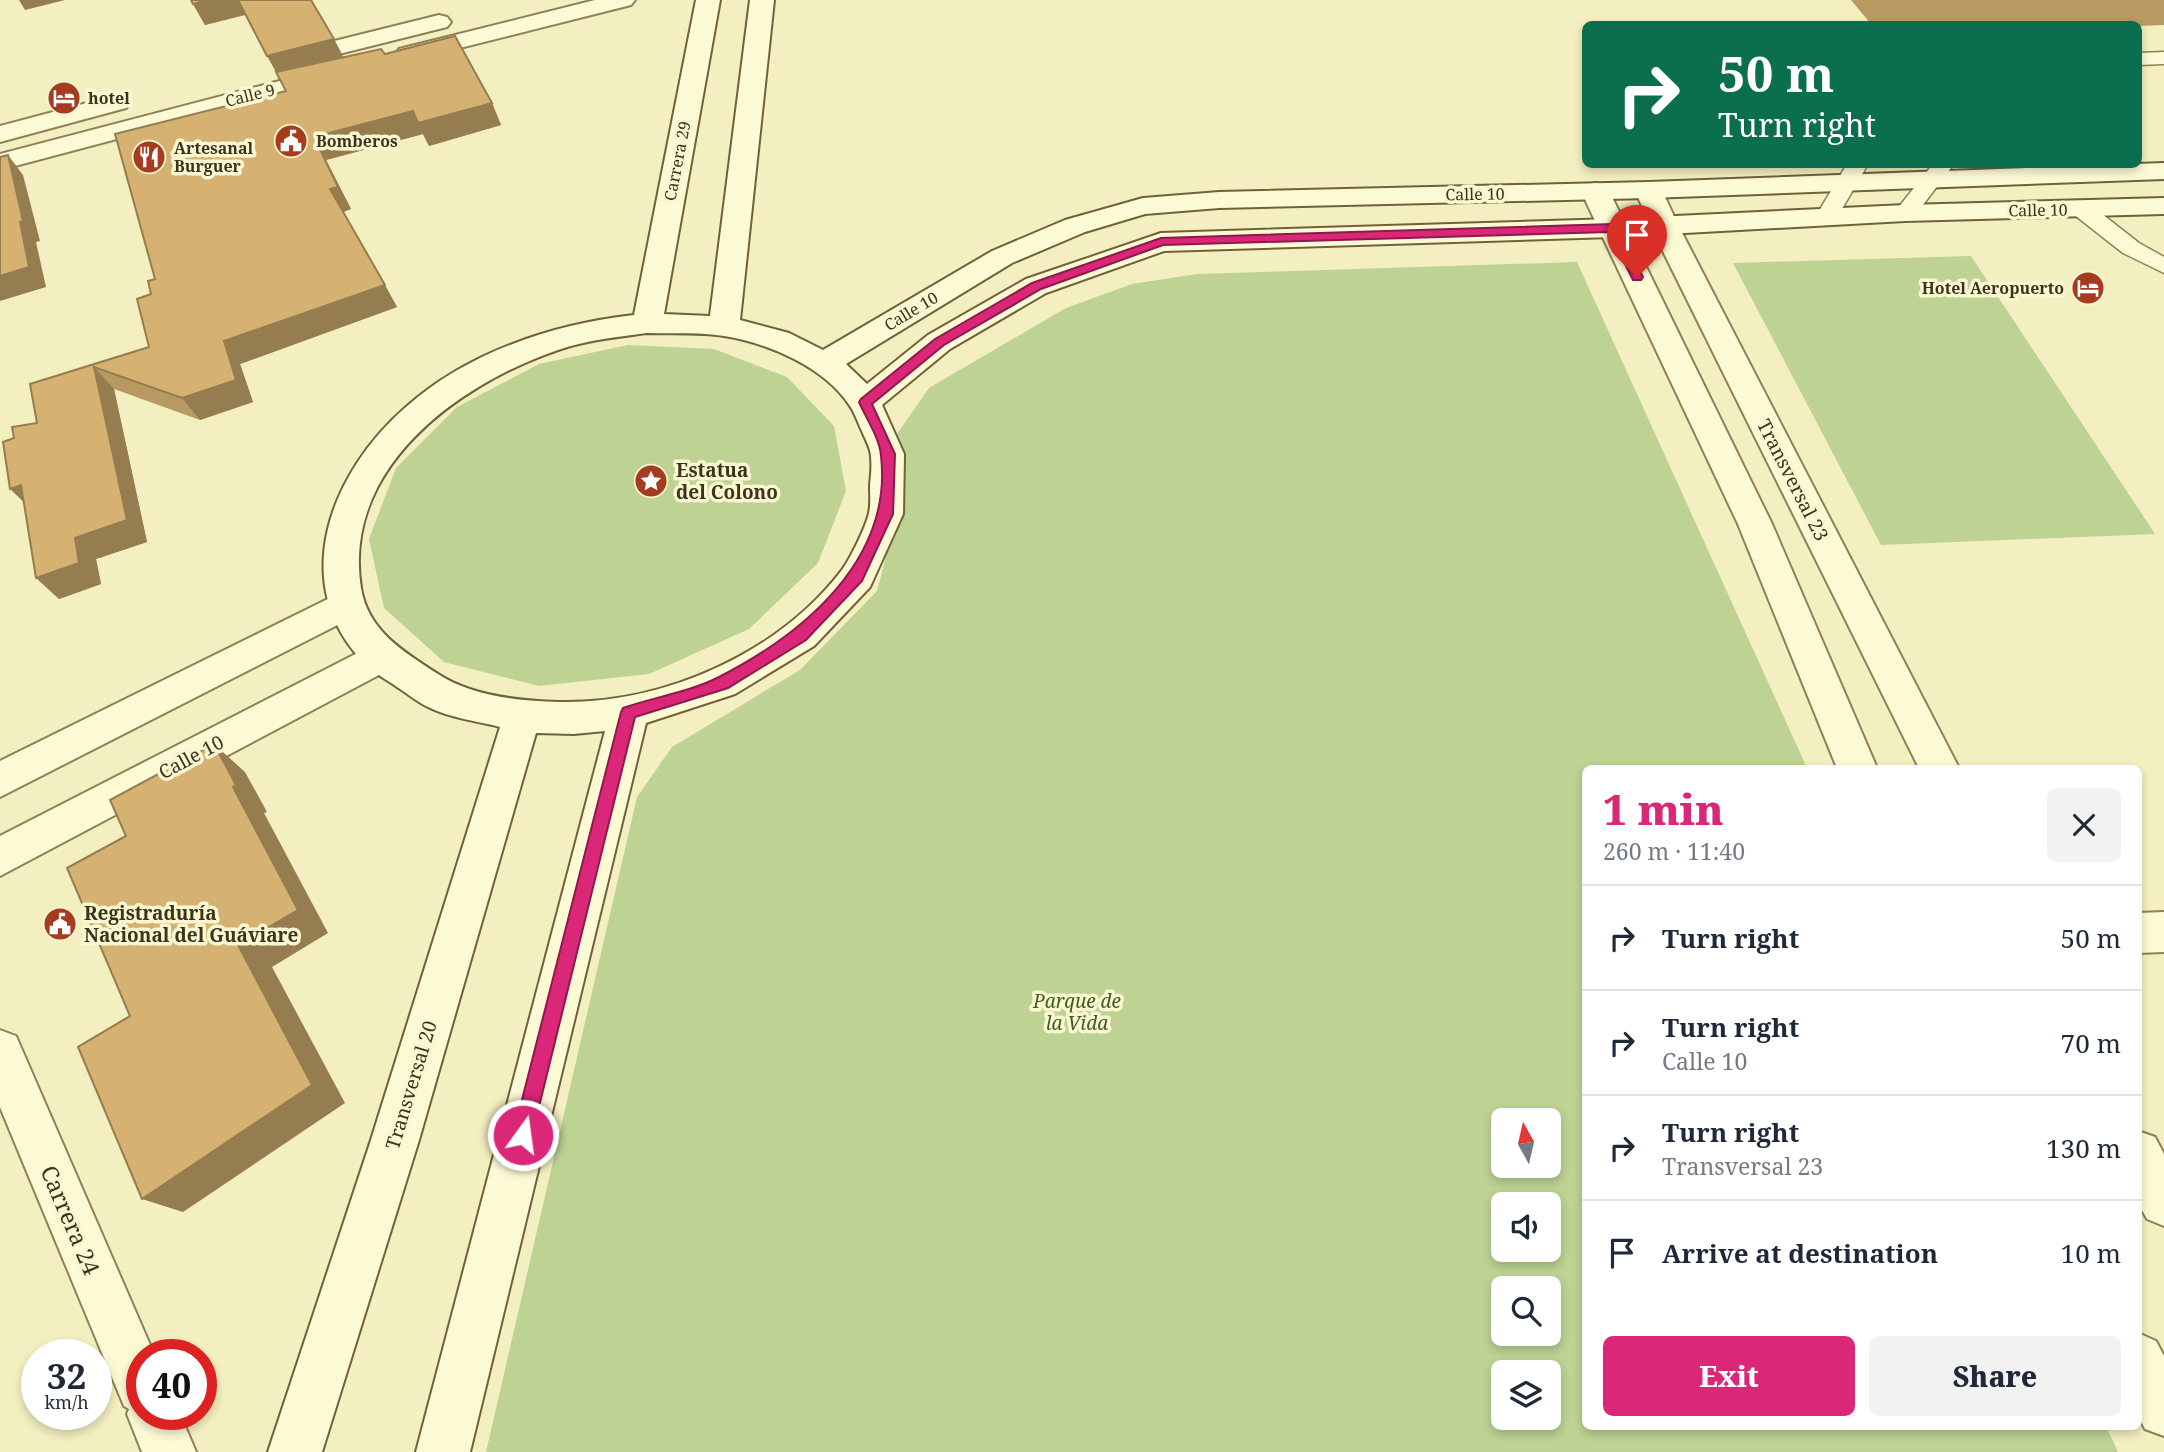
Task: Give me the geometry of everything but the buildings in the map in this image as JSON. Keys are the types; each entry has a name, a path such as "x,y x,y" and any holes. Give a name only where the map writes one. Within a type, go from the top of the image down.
{"street":[{"name":"Calle 9","path":"266,65 530,0"},
{"path":"386,60 623,0"},
{"name":"Carrera 29","path":"647,323 708,0"},
{"path":"724,326 762,0"},
{"name":"Calle 9","path":"0,162 360,67"},
{"path":"212,78 228,100"},
{"path":"0,134 146,95"},
{"name":"Calle 10","path":"824,363 1002,257 1075,226 1143,206 1219,200 1649,190 1854,173 2164,171"},
{"name":"Transversal 23","path":"1649,190 1664,225 1937,765"},
{"path":"1595,191 1755,524 1856,765"},
{"path":"1143,206 1161,242"},
{"name":"Calle 10","path":"865,402 940,342 1037,286 1161,242 1613,228 1905,213 2164,206"},
{"path":"647,323 724,326 778,340 824,363 865,402 888,454 886,514 857,577 801,636 722,683 629,712 574,718 522,717 441,696 381,656 360,631 346,604 340,564 345,524 360,484 386,447 418,414 457,385 502,360 549,342 598,329 647,323"},
{"path":"0,780 346,604"},
{"name":"Calle 10","path":"0,857 381,656"},
{"path":"443,1452 629,712"},
{"name":"Transversal 20","path":"295,1452 395,1140 522,717"},
{"path":"2142,933 2164,932"},
{"name":"Carrera 24","path":"0,1052 126,1350"},
{"path":"2142,1161 2164,1202"},
{"path":"2142,1367 2164,1410"},
{"path":"160,1430 169,1452"}],"lane":[{"path":"2142,59 2164,58"},
{"path":"1905,213 1940,171"},
{"path":"1827,216 1854,173"},
{"path":"2080,208 2131,248 2164,266"}],"green space":[{"path":"1971,256 2155,534 1881,545 1733,263"},
{"name":"Parque de la Vida","path":"1577,262 1806,765 1582,765 1582,1430 2108,1430 2118,1452 486,1452 637,797 672,747 800,670 877,591 896,519 890,444 929,388 1066,308 1132,284 1197,274"},
{"path":"628,345 714,349 787,377 834,426 846,491 818,563 749,629 649,674 539,686 444,662 384,608 369,539 396,468 457,407 539,364"}],"place":[{"name":"hotel","path":"64,98"},
{"name":"Bomberos","path":"291,141"},
{"name":"Artesanal Burguer","path":"149,157"},
{"name":"Hotel Aeropuerto","path":"2088,288"},
{"name":"Estatua del Colono","path":"651,481"},
{"name":"Registraduría Nacional del Guáviare","path":"60,924"}],"route":[{"path":"523,1135 629,712 722,683 801,636 857,577 886,514 888,454 865,402 940,342 1037,286 1161,242 1613,228 1637,277"}]}
